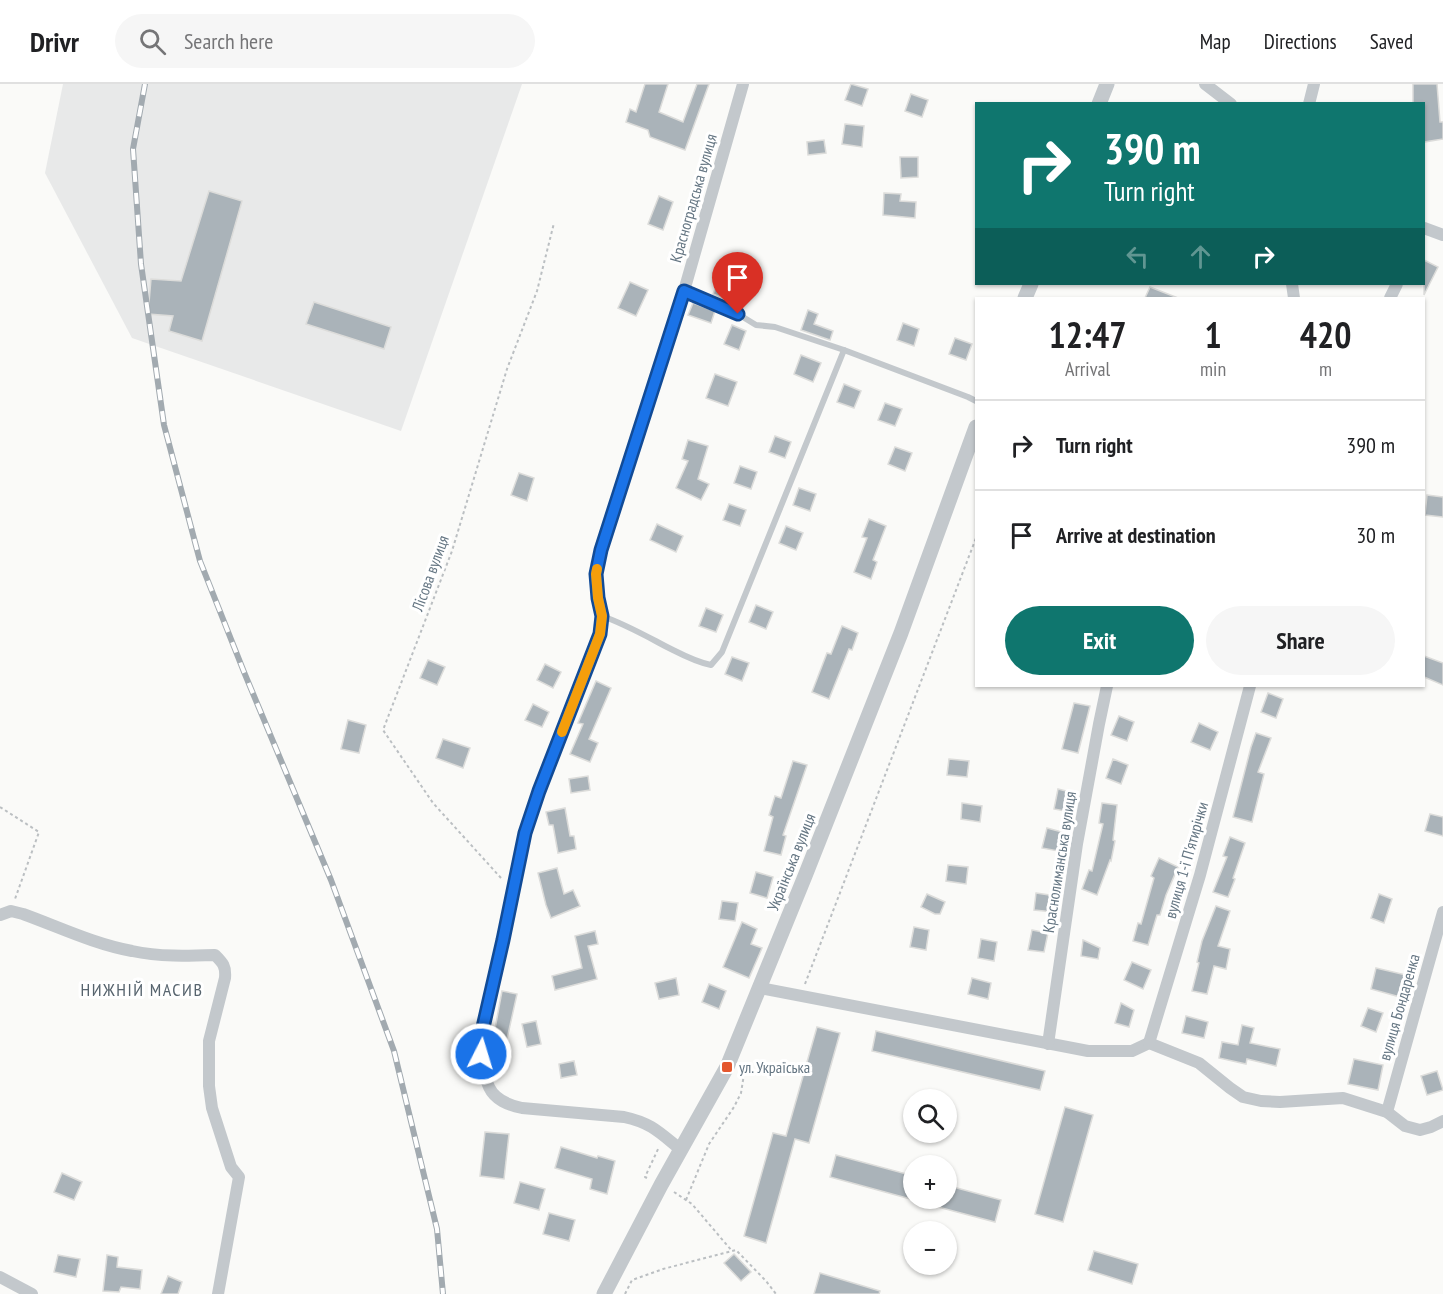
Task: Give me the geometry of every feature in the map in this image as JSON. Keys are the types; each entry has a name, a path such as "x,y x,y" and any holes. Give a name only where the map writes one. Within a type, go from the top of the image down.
{"street":[{"name":"Красноградська вулиця","path":"681,1150 652,1126 639,1120 507,1105 496,1097 489,1087 483,1063 481,1036 529,823 539,791 600,634 602,616 596,574 601,550 684,291 743,84"},
{"path":"1100,102 1107,84"},
{"path":"1205,84 1228,102"},
{"path":"1310,102 1314,84"},
{"path":"1425,228 1443,235"},
{"name":"Українська вулиця","path":"604,1294 661,1185 727,1067 901,633 975,430"},
{"name":"Краснолиманська вулиця","path":"1048,1044 1077,844 1107,687"},
{"name":"вулиця 1-ї П'ятирічки","path":"1149,1043 1200,875 1250,687"},
{"name":"вулиця Бондаренка","path":"1387,1112 1443,912"},
{"path":"5,913 23,914 99,943 132,951 167,956 215,955 222,962 226,970 209,1041 209,1086 212,1108 231,1167 239,1177 218,1294"},
{"path":"760,987 1088,1051 1132,1051 1149,1043 1199,1063 1243,1097 1280,1102 1343,1098 1387,1112 1405,1126 1420,1130 1431,1128 1443,1121"},
{"path":"0,1277 32,1294"}],"lane":[{"path":"684,291 738,314 756,325 775,327 844,350 975,400"},
{"path":"602,616 622,622 689,658 711,665 722,652 844,350"}],"path":[{"name":"Лісова вулиця","path":"513,891 433,803 383,730 452,550 507,369 537,291 554,224"},
{"path":"800,995 975,541"},
{"path":"0,807 39,832 5,913"},
{"path":"686,1200 709,1144 741,1093 744,1074"},
{"path":"645,1177 664,1137"},
{"path":"661,1185 692,1204 732,1251"},
{"path":"625,1294 632,1280 663,1269 736,1250 776,1294"}],"shaded area":[{"path":"63,84 522,84 401,431 132,338 45,173"}],"building":[{"path":"645,84 668,84 659,112 683,122 697,84 709,84 685,150 650,137 648,130 626,122 630,109 636,112"},
{"path":"851,84 868,89 862,106 845,100"},
{"path":"1413,84 1437,84 1440,122 1443,122 1443,139 1425,142 1425,102 1413,102"},
{"path":"911,94 928,100 922,117 905,111"},
{"path":"845,124 864,126 862,147 842,144"},
{"path":"824,140 826,153 808,155 807,142"},
{"path":"900,157 918,157 918,177 901,178"},
{"path":"209,191 242,201 202,341 169,331 173,316 148,314 151,279 181,281"},
{"path":"884,193 901,194 900,201 916,202 915,218 883,215"},
{"path":"659,196 673,202 663,230 648,224"},
{"path":"1425,260 1438,267 1424,295 1425,285"},
{"path":"719,279 740,287 734,302 713,294"},
{"path":"630,282 648,290 636,316 618,308"},
{"path":"1150,287 1175,297 1145,297"},
{"path":"314,302 391,327 384,349 306,324"},
{"path":"693,303 715,311 711,323 688,315"},
{"path":"808,310 818,314 814,324 833,331 830,340 801,330"},
{"path":"903,323 919,329 914,346 897,340"},
{"path":"732,325 746,331 739,350 724,344"},
{"path":"955,338 972,344 966,360 949,354"},
{"path":"801,355 821,363 813,382 794,374"},
{"path":"715,374 737,382 728,406 706,398"},
{"path":"844,384 861,391 854,408 837,402"},
{"path":"885,403 902,409 895,426 878,420"},
{"path":"775,436 791,442 785,458 769,452"},
{"path":"688,440 708,446 698,479 709,484 701,500 676,488 688,461 682,459"},
{"path":"895,447 912,453 905,471 888,464"},
{"path":"740,466 757,472 751,489 734,483"},
{"path":"519,473 534,478 527,501 511,495"},
{"path":"799,488 816,494 810,511 793,505"},
{"path":"1427,495 1443,497 1443,517 1425,515"},
{"path":"729,504 746,510 740,526 723,520"},
{"path":"869,519 886,526 873,560 877,562 871,579 854,572 867,538 862,537"},
{"path":"657,524 683,536 676,552 650,540"},
{"path":"786,526 803,533 796,550 779,543"},
{"path":"756,605 773,612 766,629 749,622"},
{"path":"706,608 723,615 716,632 699,626"},
{"path":"842,626 858,633 852,650 849,649 829,699 812,692 827,653 831,654"},
{"path":"1425,656 1443,663 1443,685 1425,677"},
{"path":"732,657 749,663 742,681 725,674"},
{"path":"428,660 445,667 437,685 420,678"},
{"path":"545,664 561,672 553,688 537,680"},
{"path":"596,681 611,688 589,739 598,743 590,762 570,754 583,724 578,723"},
{"path":"1268,693 1283,699 1276,718 1261,712"},
{"path":"1074,703 1090,706 1078,753 1062,749"},
{"path":"533,704 549,712 542,727 525,720"},
{"path":"1119,716 1134,722 1127,741 1111,735"},
{"path":"348,720 366,725 359,753 341,749"},
{"path":"1199,723 1218,732 1210,750 1191,742"},
{"path":"1256,733 1271,738 1258,772 1264,774 1252,822 1233,817"},
{"path":"443,739 470,748 463,768 436,758"},
{"path":"949,759 969,761 967,777 947,775"},
{"path":"1113,759 1128,765 1121,784 1106,778"},
{"path":"793,761 807,765 783,835 786,836 781,855 764,851 773,817 769,815 775,796 781,798"},
{"path":"588,776 590,790 571,793 569,779"},
{"path":"1058,789 1074,793 1070,812 1054,809"},
{"path":"962,803 982,806 980,822 961,819"},
{"path":"1102,803 1117,805 1113,840 1115,841 1111,861 1097,895 1082,889 1089,870 1092,871 1103,824 1099,823"},
{"path":"565,808 570,836 574,836 576,849 558,853 553,825 549,825 546,812"},
{"path":"1430,814 1443,817 1443,836 1425,831"},
{"path":"1047,828 1062,832 1058,851 1042,848"},
{"path":"1230,837 1245,843 1228,897 1213,892 1227,857 1223,856"},
{"path":"1159,858 1178,867 1160,915 1157,915 1148,945 1133,941 1138,923 1141,924 1154,878 1151,876"},
{"path":"948,865 968,867 966,884 946,881"},
{"path":"557,868 564,894 573,890 580,906 551,918 538,873"},
{"path":"756,872 773,877 767,898 750,893"},
{"path":"1036,893 1056,896 1054,912 1034,910"},
{"path":"927,894 945,902 940,914 921,907"},
{"path":"1379,894 1392,899 1384,923 1371,918"},
{"path":"722,901 738,903 735,921 719,919"},
{"path":"1216,906 1230,911 1218,946 1230,949 1226,969 1214,966 1207,994 1192,991 1202,941"},
{"path":"742,922 757,929 751,944 762,948 749,978 723,967"},
{"path":"914,927 929,930 926,950 910,947"},
{"path":"1032,930 1048,933 1044,952 1028,950"},
{"path":"595,931 598,944 588,946 597,979 555,990 552,976 582,968 575,936"},
{"path":"981,939 997,942 994,961 978,958"},
{"path":"1083,940 1100,948 1098,959 1081,956"},
{"path":"1132,962 1151,970 1143,989 1124,980"},
{"path":"1376,968 1406,975 1400,997 1371,989"},
{"path":"676,978 679,995 659,999 655,983"},
{"path":"972,978 991,983 988,999 968,994"},
{"path":"709,984 726,991 719,1009 702,1002"},
{"path":"502,991 517,994 505,1048 492,1045"},
{"path":"1121,1003 1134,1010 1129,1027 1115,1023"},
{"path":"1368,1008 1383,1013 1376,1032 1361,1026"},
{"path":"1186,1016 1208,1022 1204,1038 1182,1033"},
{"path":"536,1021 541,1044 527,1047 522,1024"},
{"path":"1242,1025 1254,1028 1250,1043 1280,1049 1276,1066 1247,1059 1246,1064 1219,1058 1222,1042 1238,1045"},
{"path":"817,1027 840,1033 809,1143 795,1139 766,1243 744,1236 773,1133 786,1136"},
{"path":"876,1031 1045,1071 1040,1090 872,1051"},
{"path":"1354,1059 1383,1065 1378,1090 1348,1084"},
{"path":"574,1061 577,1075 561,1078 559,1064"},
{"path":"1437,1071 1443,1090 1427,1095 1421,1076"},
{"path":"1065,1107 1093,1115 1063,1222 1035,1214"},
{"path":"485,1132 509,1134 504,1179 480,1176"},
{"path":"561,1147 615,1161 607,1194 590,1189 592,1179 555,1168"},
{"path":"836,1155 903,1173 903,1197 830,1177"},
{"path":"62,1173 82,1182 74,1200 54,1192"},
{"path":"520,1182 545,1189 539,1210 514,1203"},
{"path":"957,1188 1001,1200 995,1222 946,1209 957,1209"},
{"path":"549,1213 575,1220 569,1241 543,1234"},
{"path":"1094,1251 1138,1264 1132,1284 1088,1270"},
{"path":"734,1254 751,1272 741,1281 724,1263"},
{"path":"58,1255 80,1259 76,1277 54,1272"},
{"path":"107,1255 118,1257 117,1267 142,1270 140,1289 121,1287 119,1292 103,1291"},
{"path":"820,1273 880,1291 879,1294 814,1294"},
{"path":"168,1276 182,1282 178,1294 161,1294"}],"railway":[{"path":"145,84 133,149 141,264 164,425 200,561 331,880 394,1051 437,1229 443,1294"}],"slow traffic":[{"path":"562,732 600,634 602,616 598,598 597,569"}],"place":[{"name":"ул. Україська","path":"727,1067"}],"district":[{"name":"НИЖНІЙ МАСИВ","path":"142,989"}],"route":[{"path":"481,1054 481,1036 525,833 600,634 602,616 596,574 601,550 684,291 738,314"}]}
